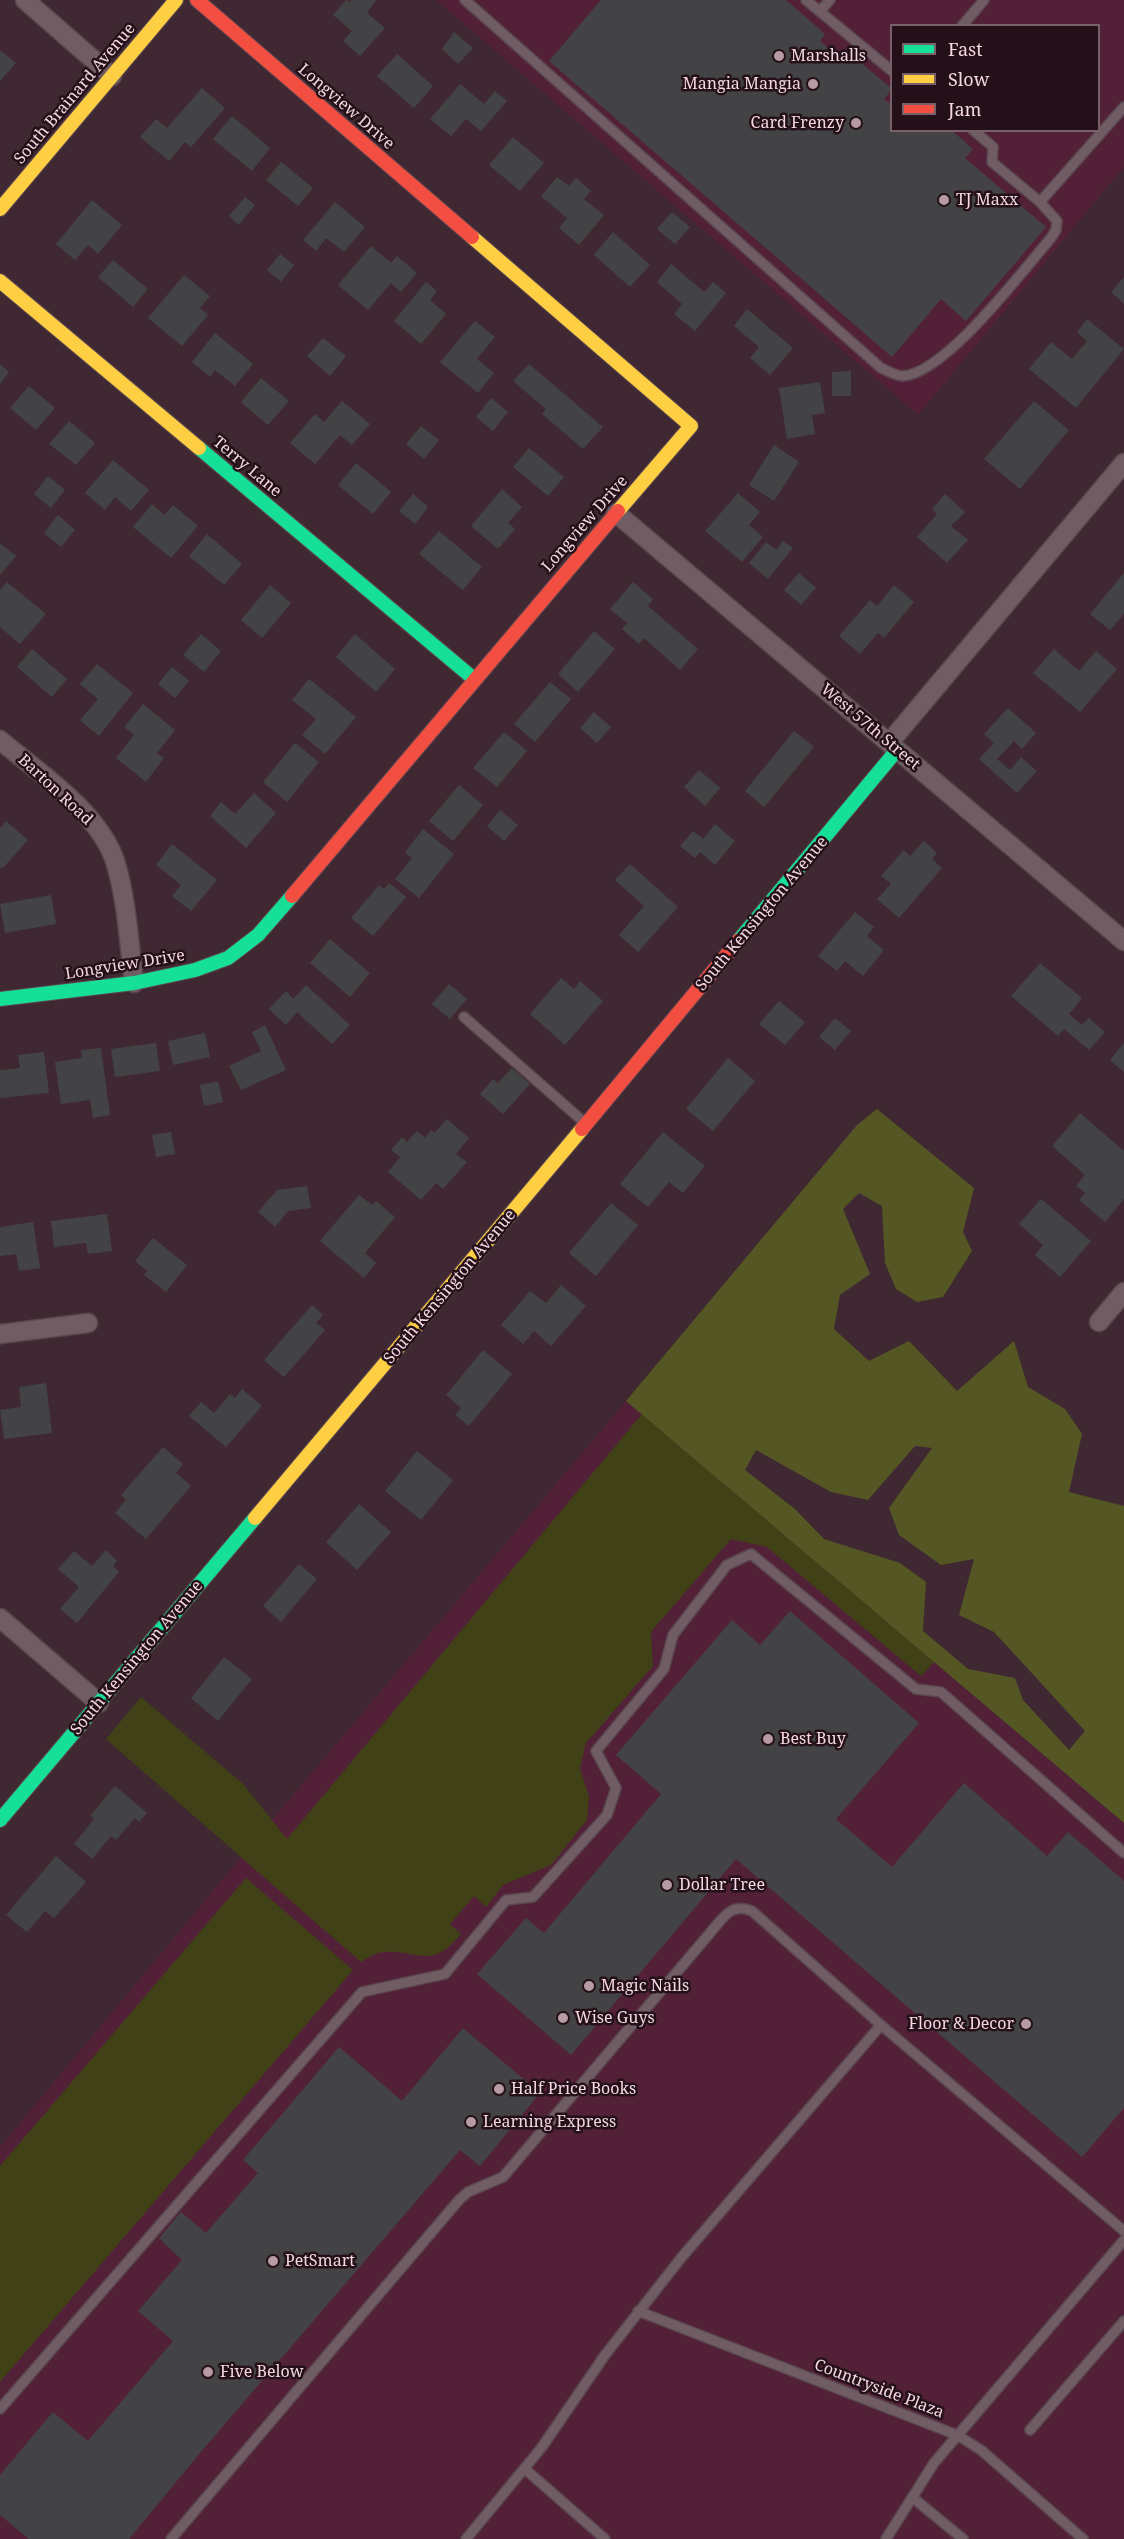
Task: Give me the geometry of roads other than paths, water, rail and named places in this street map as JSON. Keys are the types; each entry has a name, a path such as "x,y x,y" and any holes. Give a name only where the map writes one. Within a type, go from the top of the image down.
{"street":[{"path":"25,0 112,76"},
{"name":"South Brainard Avenue","path":"0,209 176,0"},
{"name":"Longview Drive","path":"0,999 134,983 195,970 228,958 258,935 691,426 196,0"},
{"name":"Terry Lane","path":"0,281 474,679"},
{"name":"South Kensington Avenue","path":"0,1820 587,1125 1124,463"},
{"name":"West 57th Street","path":"616,513 1124,941"},
{"name":"Barton Road","path":"0,740 78,806 99,831 114,859 122,888 134,983"},
{"path":"1099,1322 1124,1292"},
{"path":"0,1334 88,1323"},
{"path":"0,1618 99,1702"}],"lane":[{"path":"465,0 881,368 892,374 904,376 926,367 948,351 971,330 1056,230 1057,221 1040,202 992,162 993,147 975,132"},
{"path":"806,0 890,70"},
{"path":"820,11 830,0"},
{"path":"964,24 984,0"},
{"path":"1040,202 1124,107"},
{"path":"464,1017 587,1125"},
{"path":"0,2409 362,1992 445,1974 506,1900 533,1897 607,1815 616,1788 596,1751 664,1669 673,1635 727,1565 751,1554 916,1689 941,1692 1124,1852"},
{"path":"171,2539 459,2200 468,2192 503,2177 729,1912 743,1907 752,1911 881,2025 1124,2231"},
{"path":"466,2539 525,2469 638,2311 881,2025"},
{"path":"886,2539 934,2463 1124,2240"},
{"name":"Countryside Plaza","path":"638,2311 957,2435 981,2450 1083,2539"},
{"path":"1030,2430 1124,2321"},
{"path":"525,2469 605,2539"},
{"path":"912,2497 963,2539"}],"place":[{"name":"Marshalls","path":"779,56"},
{"name":"Mangia Mangia","path":"813,84"},
{"name":"Card Frenzy","path":"856,123"},
{"name":"TJ Maxx","path":"944,200"},
{"name":"Best Buy","path":"768,1739"},
{"name":"Dollar Tree","path":"667,1885"},
{"name":"Magic Nails","path":"589,1986"},
{"name":"Wise Guys","path":"563,2018"},
{"name":"Floor & Decor","path":"1026,2024"},
{"name":"Half Price Books","path":"499,2089"},
{"name":"Learning Express","path":"471,2122"},
{"name":"PetSmart","path":"273,2261"},
{"name":"Five Below","path":"208,2372"}]}
